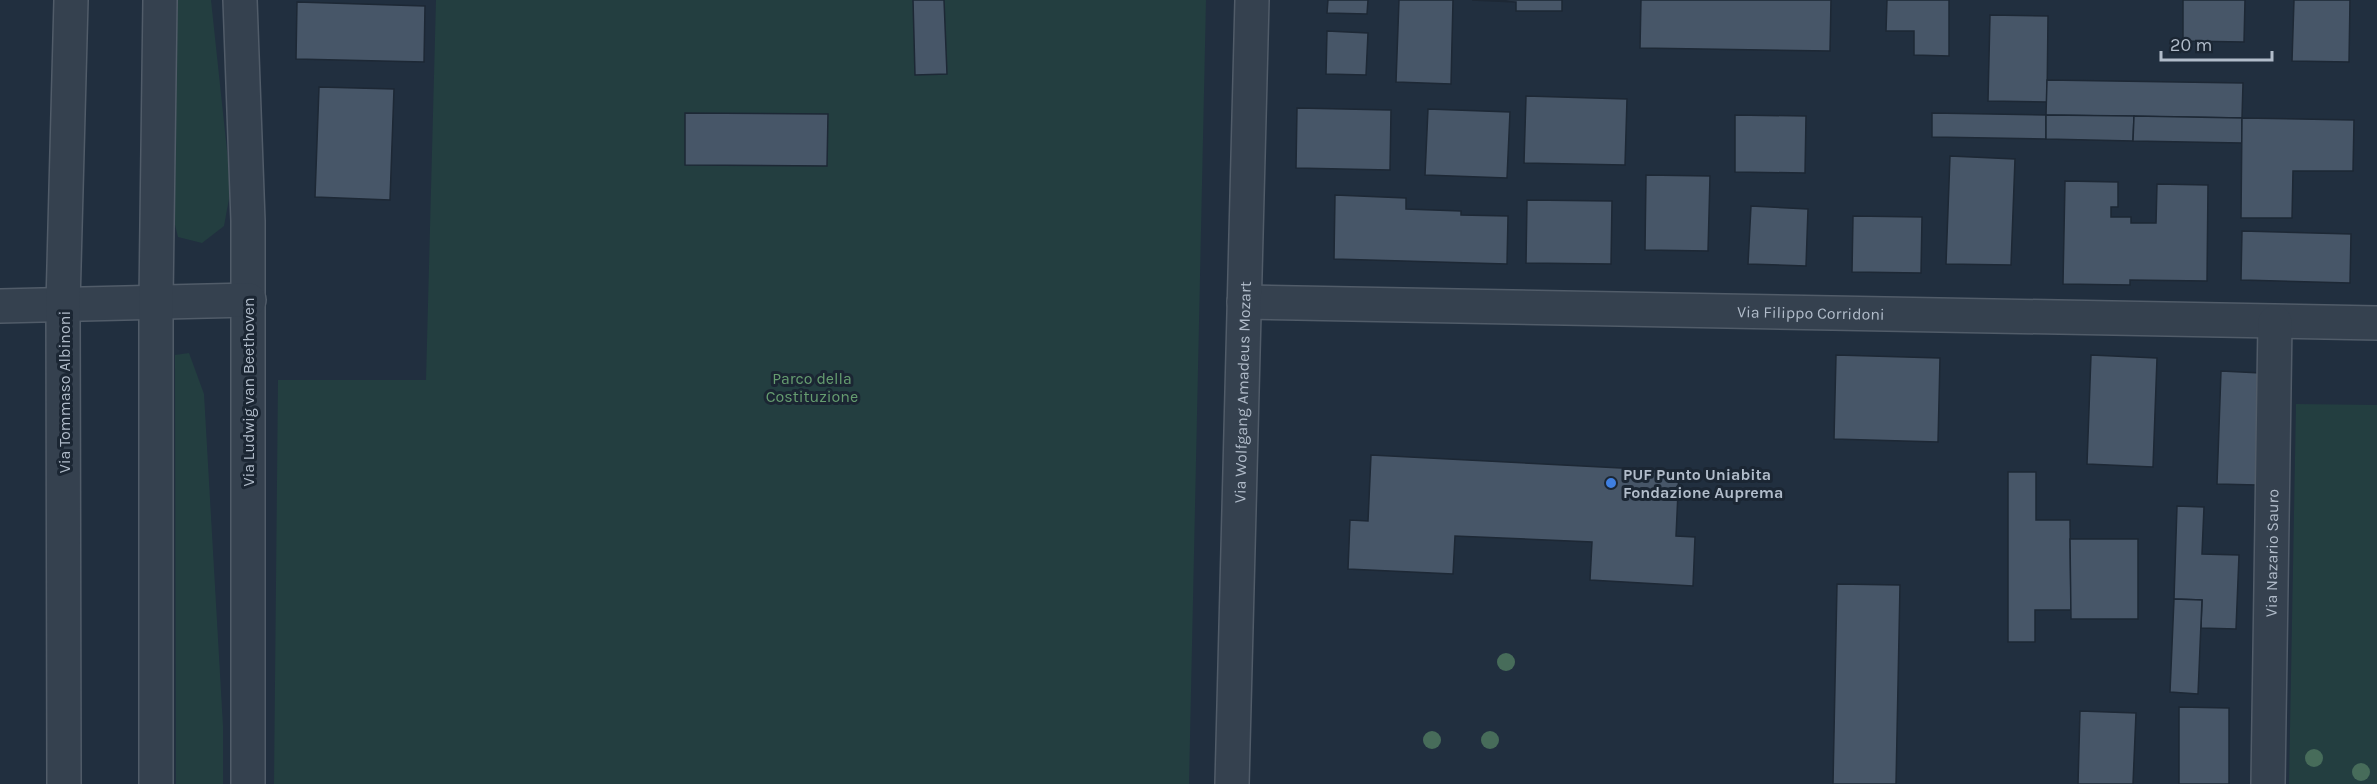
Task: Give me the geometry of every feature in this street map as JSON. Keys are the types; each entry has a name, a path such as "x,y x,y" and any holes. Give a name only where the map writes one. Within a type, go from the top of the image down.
{"street":[{"name":"Via Tommaso Albinoni","path":"64,784 63,304 71,0"},
{"path":"156,784 156,300 160,0"},
{"name":"Via Ludwig van Beethoven","path":"240,0 249,300 248,784"},
{"name":"Via Wolfgang Amadeus Mozart","path":"1232,784 1252,0"},
{"path":"0,306 156,300 249,300"},
{"name":"Via Filippo Corridoni","path":"1244,302 2377,323"},
{"name":"Via Nazario Sauro","path":"2268,784 2275,322"}],"green space":[{"path":"177,0 211,0 231,188 224,226 202,243 178,237 172,213"},
{"name":"Parco della Costituzione","path":"436,0 1206,0 1189,784 274,784 278,380 426,380"},
{"path":"189,353 204,394 223,726 223,784 176,784 175,355"},
{"path":"2296,404 2377,405 2377,784 2289,784"}],"building":[{"path":"913,0 944,0 947,74 915,75"},
{"path":"1328,0 1368,0 1367,14 1327,13"},
{"path":"1399,0 1453,0 1451,84 1396,82"},
{"path":"1472,0 1562,0 1562,11 1516,11 1516,2"},
{"path":"1641,0 1831,0 1830,51 1640,48"},
{"path":"1887,0 1949,0 1949,56 1914,55 1914,31 1886,31"},
{"path":"2183,0 2245,0 2244,42 2183,41"},
{"path":"2294,0 2350,0 2349,62 2292,61"},
{"path":"297,2 425,6 424,62 296,59"},
{"path":"1990,15 2048,16 2047,102 1988,101"},
{"path":"1327,31 1368,33 1366,75 1326,74"},
{"path":"2047,80 2243,83 2242,118 2046,115"},
{"path":"319,87 394,89 390,200 315,197"},
{"path":"1526,96 1627,99 1625,165 1524,163"},
{"path":"1297,108 1391,110 1390,170 1296,168"},
{"path":"1428,109 1510,112 1507,178 1425,175"},
{"path":"685,113 828,114 827,166 685,165"},
{"path":"1932,113 2046,115 2046,139 1932,137"},
{"path":"1735,115 1806,116 1805,173 1735,172"},
{"path":"2046,115 2134,116 2133,141 2046,139"},
{"path":"2134,116 2242,118 2242,143 2133,141"},
{"path":"2242,118 2354,120 2353,171 2293,171 2292,218 2241,218"},
{"path":"1950,156 2015,159 2011,265 1946,264"},
{"path":"1646,175 1710,176 1708,251 1645,250"},
{"path":"2065,181 2118,182 2118,207 2111,207 2111,217 2131,217 2131,223 2156,223 2157,184 2208,185 2207,281 2130,280 2130,285 2063,284"},
{"path":"1335,195 1406,198 1406,209 1461,211 1461,215 1508,216 1507,264 1334,259"},
{"path":"1527,200 1612,201 1611,264 1526,263"},
{"path":"1751,206 1808,209 1806,266 1748,264"},
{"path":"1853,216 1922,217 1921,273 1852,272"},
{"path":"2242,231 2351,234 2350,283 2241,280"},
{"path":"1836,355 1940,358 1938,442 1834,439"},
{"path":"2091,355 2157,358 2153,467 2087,464"},
{"path":"2221,371 2261,373 2257,485 2217,484"},
{"path":"1371,455 1679,471 1676,536 1695,537 1693,586 1590,580 1592,542 1455,536 1453,574 1348,569 1350,520 1368,521"},
{"path":"2008,472 2036,472 2036,520 2070,520 2071,610 2035,610 2035,642 2008,642"},
{"path":"2177,506 2204,507 2202,554 2239,555 2236,629 2201,628 2202,600 2174,599"},
{"path":"2070,539 2138,539 2138,619 2071,619"},
{"path":"1837,584 1900,585 1896,784 1833,784"},
{"path":"2174,599 2202,600 2198,694 2170,692"},
{"path":"2179,707 2229,708 2229,784 2179,784"},
{"path":"2080,711 2136,713 2133,784 2078,784"}],"place":[{"name":"PUF Punto Uniabita Fondazione Auprema","path":"1611,483"}]}
